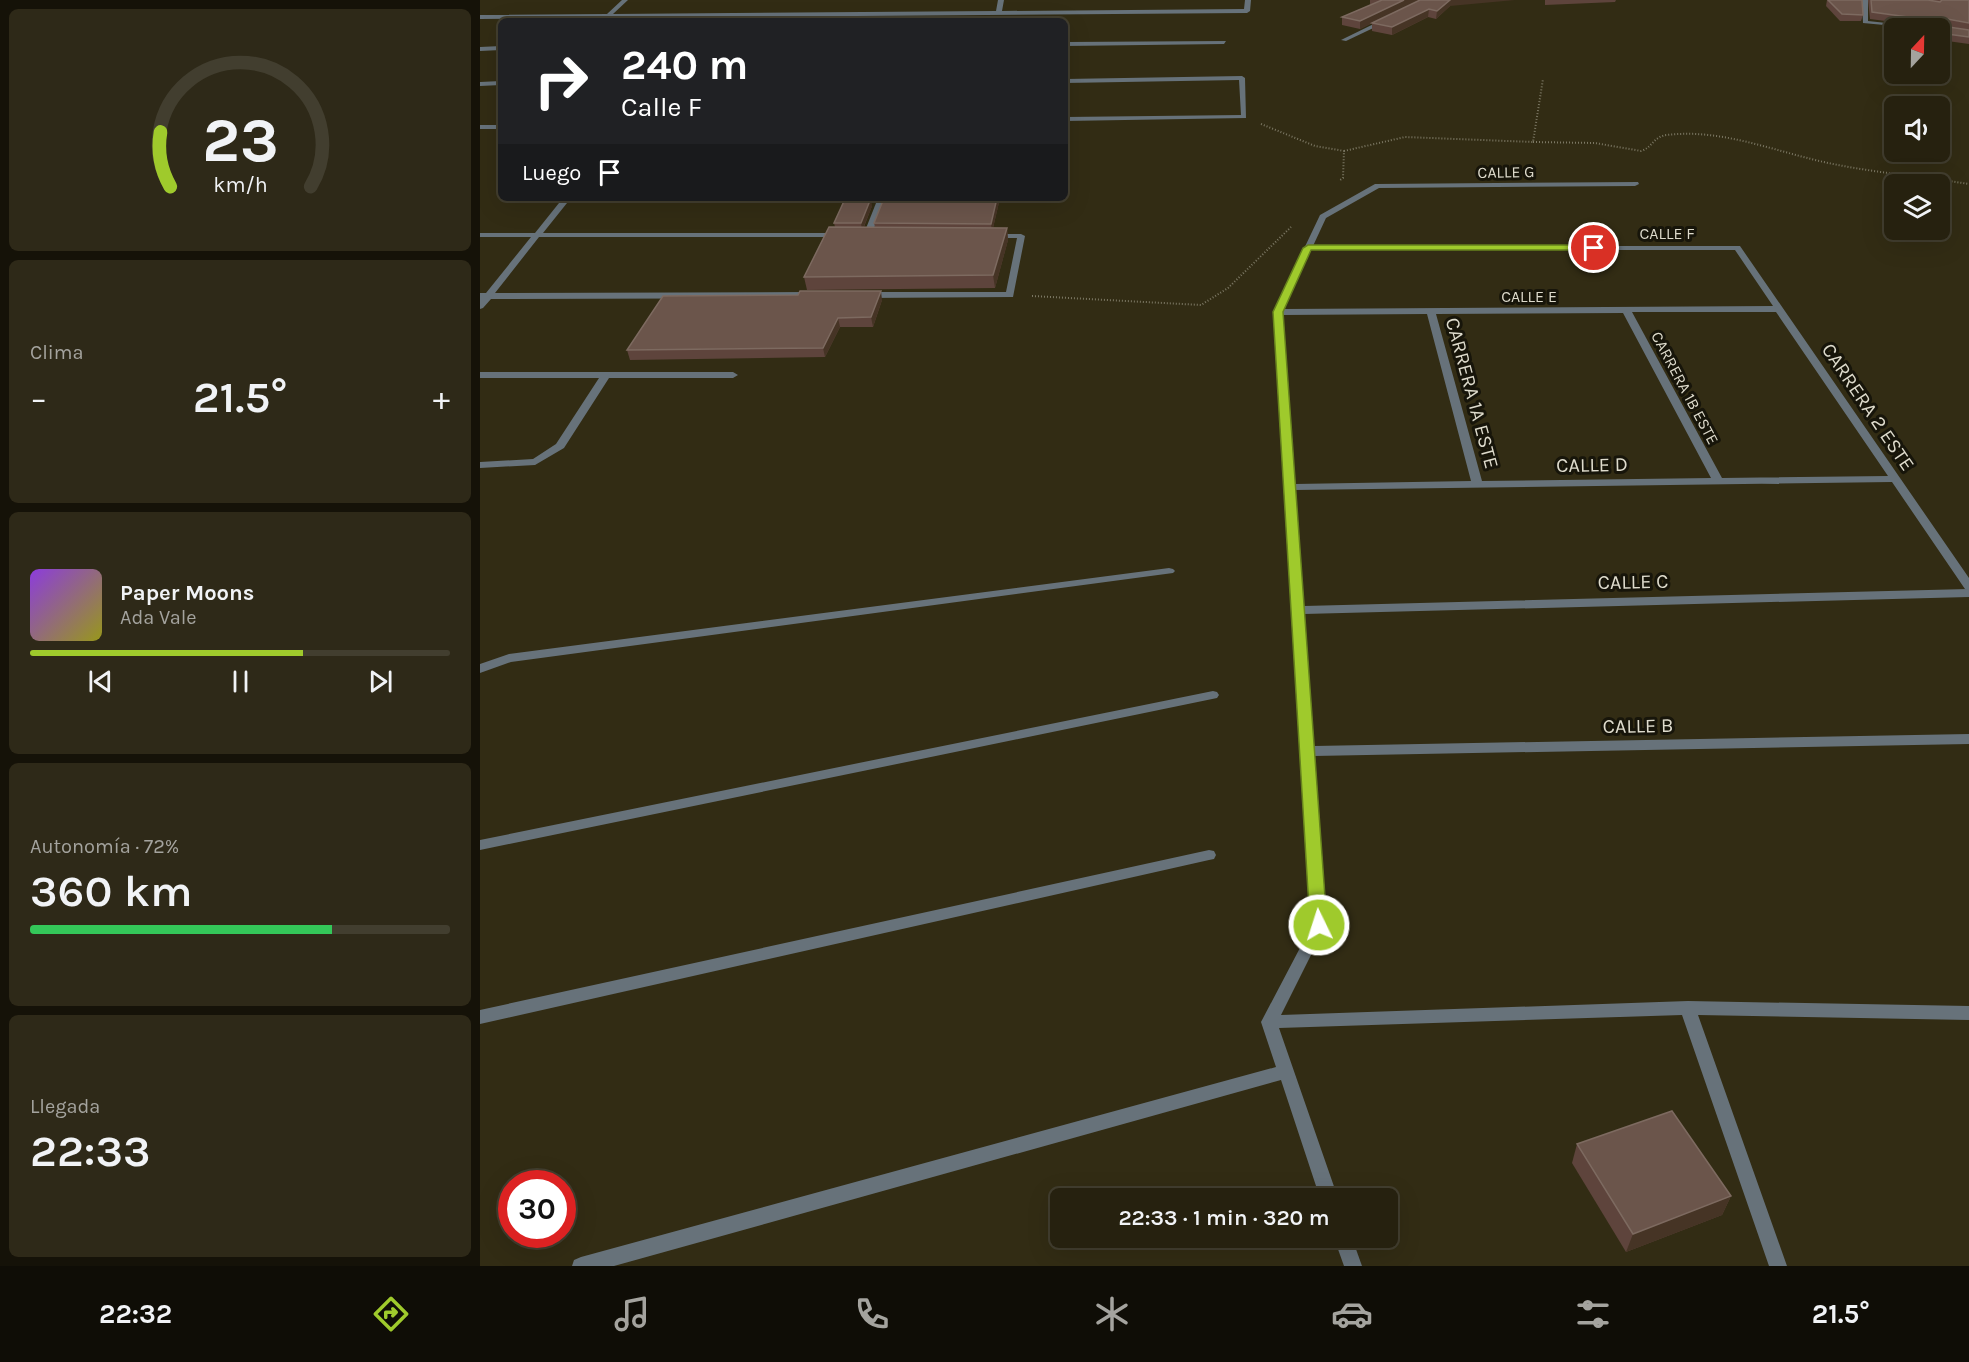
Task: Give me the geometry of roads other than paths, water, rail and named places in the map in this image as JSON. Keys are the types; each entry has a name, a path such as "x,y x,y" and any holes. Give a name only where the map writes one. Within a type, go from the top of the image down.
{"street":[{"path":"606,18 624,0"},
{"path":"999,12 1001,0"},
{"path":"480,16 1247,11 1248,0"},
{"path":"1865,0 1865,22 1884,24"},
{"path":"902,18 904,13"},
{"path":"1344,39 1396,15"},
{"path":"1068,44 1224,42"},
{"path":"480,49 498,48"},
{"path":"1068,81 1242,78 1244,117 1068,119"},
{"path":"480,84 498,83"},
{"path":"480,127 497,127"},
{"name":"CALLE G","path":"1308,248 1323,217 1378,186 1635,184"},
{"path":"480,306 484,296 539,235 565,201"},
{"path":"867,236 881,201"},
{"path":"480,235 844,236"},
{"path":"856,236 879,236"},
{"path":"856,295 1010,295 1021,236 986,236"},
{"path":"1308,248 1278,312 1319,925 1269,1022 1326,1188"},
{"name":"CALLE F","path":"1308,248 1737,248"},
{"name":"CARRERA 2 ESTE","path":"1737,248 1969,586"},
{"path":"484,296 820,295"},
{"name":"CALLE E","path":"1278,312 1779,309"},
{"name":"CARRERA 1B ESTE","path":"1626,310 1718,481"},
{"name":"CARRERA 1A ESTE","path":"1431,311 1477,484"},
{"path":"480,375 733,375"},
{"path":"480,465 535,462 560,446 606,375"},
{"name":"CALLE D","path":"1289,487 1895,478"},
{"path":"480,669 509,658 1169,572"},
{"name":"CALLE C","path":"1298,610 1969,593"},
{"path":"480,845 1213,696"},
{"name":"CALLE B","path":"1307,751 1969,739"},
{"path":"480,1017 1209,855"},
{"path":"1269,1022 1688,1008 1969,1013"},
{"path":"1688,1008 1775,1265"},
{"path":"581,1266 1285,1072"},
{"path":"1347,1248 1353,1266"}]}
